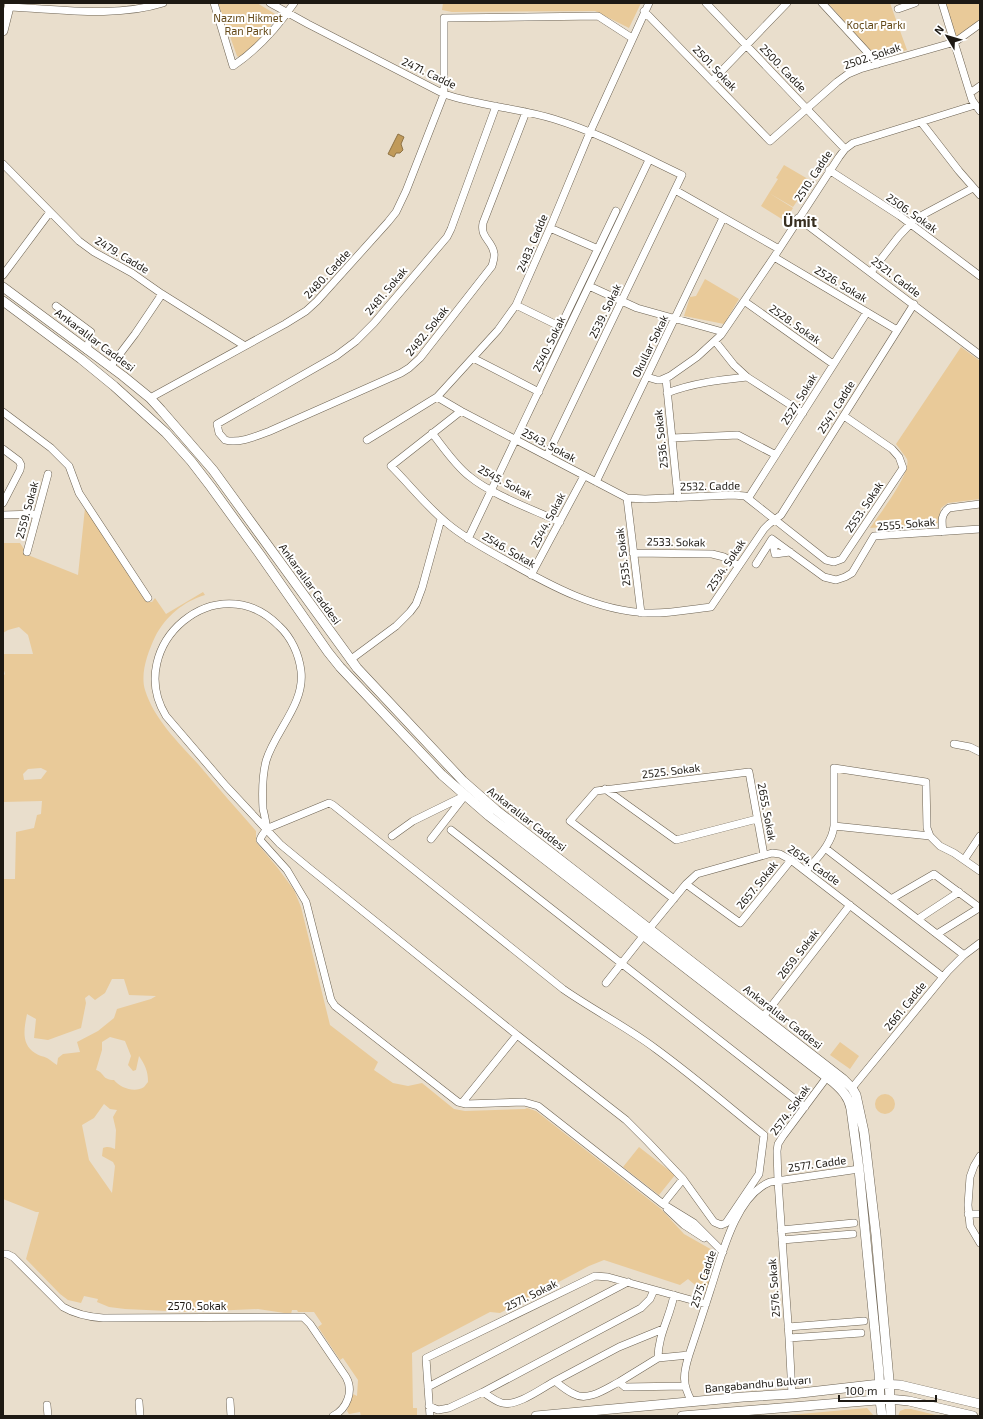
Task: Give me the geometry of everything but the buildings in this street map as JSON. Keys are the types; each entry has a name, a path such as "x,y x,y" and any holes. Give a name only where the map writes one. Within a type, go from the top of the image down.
{"main road":[{"path":"3,31 10,5"},
{"name":"Ankaralılar Caddesi","path":"3,287 150,398 220,480 362,675 474,792 646,932 828,1077 849,1092 858,1102 864,1132 876,1235 884,1384 882,1416"},
{"name":"Ankaralılar Caddesi","path":"3,301 81,359 138,407 179,447 211,487 261,556 321,644 340,667 442,775 464,796 763,1017 843,1079 849,1092 884,1384"},
{"path":"138,407 150,398"},
{"path":"211,487 220,480"},
{"path":"340,667 350,660"},
{"name":"Bangabandhu Bulvarı","path":"536,1416 743,1397 792,1394 884,1384 909,1387 978,1402"},
{"path":"682,1416 884,1400 908,1401 973,1416"},
{"name":"Ankaralılar Caddesi","path":"884,1400 891,1416"},
{"path":"692,1402 700,1415"}],"street":[{"path":"10,5 108,11 135,10 163,3"},
{"path":"214,3 233,66 266,39 294,3"},
{"name":"2471. Cadde","path":"270,3 444,94 463,100 526,112 590,132"},
{"name":"2483. Cadde","path":"367,440 437,397 498,330 516,306 590,132 648,3"},
{"name":"2500. Cadde","path":"706,3 845,149"},
{"path":"712,81 787,3"},
{"path":"822,3 878,64"},
{"path":"898,9 915,3"},
{"path":"942,3 970,93 978,108"},
{"name":"2501. Sokak","path":"644,11 770,141"},
{"path":"444,94 444,18 598,16 632,38"},
{"name":"2502. Sokak","path":"770,141 843,77 878,64 955,42 980,24"},
{"path":"970,93 980,86"},
{"name":"2480. Cadde","path":"150,398 306,311 328,290 388,222 399,207 444,94"},
{"name":"2481. Sokak","path":"217,424 336,356 356,341 374,324 451,229 496,106"},
{"name":"2510. Cadde","path":"666,379 692,362 723,332 845,149 853,143 921,122 978,108"},
{"name":"2482. Sokak","path":"217,424 219,433 225,440 234,440 254,436 270,431 401,373 417,362 492,266 494,253 484,236 482,229 483,223 526,112"},
{"path":"921,122 980,195"},
{"path":"590,132 650,160"},
{"name":"2539. Sokak","path":"547,456 682,175 650,160"},
{"name":"2540. Sokak","path":"468,539 650,160"},
{"name":"2479. Cadde","path":"3,164 79,241 94,252 132,273 162,294 245,346"},
{"name":"2506. Sokak","path":"830,170 910,224 980,276"},
{"path":"871,272 910,224 922,215 973,188"},
{"path":"675,190 779,250"},
{"path":"544,361 616,211"},
{"path":"3,275 50,212"},
{"name":"Okullar Sokak","path":"596,482 723,218"},
{"name":"2521. Cadde","path":"798,218 980,354"},
{"path":"550,228 598,249"},
{"name":"2526. Sokak","path":"774,257 897,330"},
{"path":"589,286 621,302 645,311 723,332"},
{"path":"110,367 135,334 162,294"},
{"name":"2528. Sokak","path":"744,301 833,364"},
{"name":"2547. Cadde","path":"776,520 781,515 914,304"},
{"path":"56,306 91,332 87,350"},
{"path":"516,306 560,327"},
{"path":"570,307 577,311"},
{"name":"2527. Sokak","path":"749,498 867,312"},
{"path":"715,341 734,365 747,378 803,413"},
{"path":"473,358 538,392"},
{"path":"647,377 657,380 666,379"},
{"path":"667,393 694,384 726,379 747,378"},
{"name":"2536. Sokak","path":"666,379 678,498"},
{"name":"2543. Sokak","path":"437,397 515,440 627,498"},
{"path":"432,434 461,411"},
{"path":"3,412 54,450 69,466 79,493 148,598"},
{"name":"2553. Sokak","path":"842,559 903,468 899,457 892,449 844,416"},
{"name":"2546. Sokak","path":"432,434 391,466 442,519 468,539 556,588 582,599 616,609 641,613"},
{"name":"2545. Sokak","path":"432,434 464,472 491,490 560,522"},
{"path":"672,438 738,435 776,455"},
{"path":"3,449 19,461 21,465 20,470 3,503"},
{"name":"2559. Sokak","path":"27,552 48,474"},
{"name":"2544. Sokak","path":"532,575 584,476"},
{"name":"2532. Cadde","path":"627,498 645,499 738,495 749,498 826,560 834,562 842,559"},
{"name":"2535. Sokak","path":"627,498 641,613"},
{"path":"943,532 942,516 946,509 980,504"},
{"path":"3,515 37,514"},
{"path":"350,660 392,629 410,612 416,604 442,519"},
{"name":"2534. Sokak","path":"641,613 656,613 711,607 764,529 776,520"},
{"name":"2555. Sokak","path":"772,539 824,577 836,580 845,577 852,572 874,536 980,529"},
{"path":"772,539 775,554 790,552"},
{"path":"756,564 772,539"},
{"name":"2533. Sokak","path":"633,553 712,554 724,557 739,566"},
{"path":"266,829 328,803 333,805 563,989 585,1004 623,1026 655,1048 764,1135 758,1174 724,1224 721,1225 714,1222 683,1179 626,1120 517,1035 280,844 266,829 226,786 166,716 158,698 156,685 158,662 172,633 182,621 195,612 209,606 219,604 238,604 262,612 276,622 290,639 298,660 301,671 301,682 297,698 291,713 271,749 265,767 262,798 266,829 260,840 287,870 306,902 331,1000 335,1006 456,1100 462,1103 524,1102 538,1106 663,1204 684,1225 723,1252"},
{"path":"954,744 970,747 980,752"},
{"path":"806,871 825,848 832,836 834,826 834,768 926,782 927,828 930,836 940,846 980,871"},
{"name":"2525. Sokak","path":"674,899 570,821 596,791 749,772"},
{"name":"2655. Sokak","path":"749,772 764,855"},
{"path":"605,790 676,840 757,819"},
{"path":"392,836 413,821 464,796"},
{"path":"431,839 464,796"},
{"path":"834,826 930,836"},
{"path":"451,830 805,1107"},
{"path":"964,860 980,836"},
{"path":"825,848 964,955"},
{"name":"2654. Cadde","path":"606,983 646,932 694,876 700,872 775,853 791,860 806,871 943,977"},
{"name":"2657. Sokak","path":"686,884 740,923 791,860"},
{"path":"891,899 934,874 980,908 937,934"},
{"path":"918,919 959,892"},
{"name":"2659. Sokak","path":"763,1017 850,905"},
{"name":"2661. Cadde","path":"849,1092 943,977 964,955 980,943"},
{"path":"462,1103 517,1035"},
{"name":"2574. Sokak","path":"778,1181 778,1144 828,1077"},
{"path":"980,1156 970,1177 968,1214 970,1226 980,1243"},
{"name":"2577. Cadde","path":"778,1181 859,1169"},
{"path":"663,1204 683,1179"},
{"name":"2576. Sokak","path":"778,1181 792,1394"},
{"name":"2575. Cadde","path":"692,1402 685,1386 684,1375 688,1355 731,1230 748,1200 763,1185 778,1181"},
{"path":"968,1214 980,1214"},
{"path":"781,1230 854,1224"},
{"path":"782,1240 853,1234"},
{"name":"2570. Sokak","path":"3,1254 13,1257 63,1307 73,1312 89,1316 103,1318 303,1317 310,1324 349,1382 350,1388 348,1400 341,1411 333,1416"},
{"name":"2571. Sokak","path":"430,1416 426,1358 594,1276 604,1276 628,1282 706,1304"},
{"path":"428,1387 628,1282"},
{"path":"430,1406 438,1410 449,1408 483,1392 641,1308 650,1299 654,1290"},
{"path":"658,1358 663,1328 670,1313 674,1295"},
{"path":"788,1327 864,1321"},
{"path":"483,1392 502,1403 508,1404 518,1401 619,1346 663,1328"},
{"path":"789,1338 861,1333"},
{"path":"555,1381 575,1395 581,1396 595,1394 619,1382 658,1358 688,1355"},
{"path":"619,1382 625,1387 685,1386"},
{"path":"230,1401 231,1416"},
{"path":"139,1402 140,1416"},
{"path":"48,1405 48,1416"}],"green space":[{"name":"Nazım Hikmet Ran Parkı","path":"218,3 257,3 277,15 262,39 239,57 237,56"},
{"path":"443,3 641,3 629,28 595,11 452,12 442,10"},
{"name":"Koçlar Parkı","path":"828,3 890,3 907,50 880,58 875,56"},
{"path":"945,3 980,3 980,22 956,39"},
{"path":"784,165 808,179 800,193 802,194 793,207 769,193 778,179 776,178"},
{"path":"769,193 793,208 785,221 761,206"},
{"path":"705,279 739,299 724,324 684,316 690,297 696,296"},
{"path":"961,347 980,361 980,499 948,503 941,508 938,523 870,528 900,484 907,465 907,459 896,444"},
{"path":"85,508 147,602 152,602 155,598 166,614 203,592 205,595 190,601 176,611 159,630 147,656 143,677 145,690 154,711 167,730 256,831 256,842 294,890 301,907 330,1025 378,1062 374,1070 393,1083 408,1086 422,1083 454,1109 465,1111 527,1108 536,1111 661,1209 684,1234 714,1251 705,1278 711,1282 706,1294 688,1279 680,1285 604,1260 589,1266 500,1313 490,1312 412,1353 413,1408 417,1408 417,1416 361,1416 360,1412 349,1414 347,1411 353,1394 357,1396 358,1380 343,1358 340,1360 318,1327 322,1324 314,1312 298,1312 297,1310 292,1310 291,1314 258,1309 189,1312 125,1309 109,1307 97,1302 98,1299 84,1296 81,1303 68,1300 60,1294 26,1259 39,1212 3,1199 3,879 15,879 16,832 34,828 37,815 41,814 42,801 3,802 3,676 5,674 3,667 3,654 33,654 28,635 19,627 3,633 3,543 20,543 28,555 78,575","holes":["41,768 47,771 41,779 24,780 23,774 28,769","112,979 124,979 129,995 156,996 151,999 117,1009 114,1018 98,1031 77,1042 80,1052 63,1054 58,1058 57,1065 47,1058 38,1055 27,1045 25,1036 27,1014 36,1019 34,1038 48,1040 81,1028 86,1003 85,998 89,995 95,1000 105,993","110,1037 125,1041 131,1056 128,1065 133,1071 136,1070 139,1056 146,1068 148,1082 144,1087 136,1090 128,1089 114,1080 105,1078 99,1071 96,1070 102,1050 102,1042","104,1104 110,1109 117,1110 113,1117 116,1130 115,1149 109,1147 103,1148 102,1156 113,1162 115,1166 112,1193 89,1160 82,1125 94,1118"]},
{"path":"840,1042 859,1056 850,1069 830,1055"},
{"path":"885,1094 892,1097 895,1104 892,1111 885,1114 878,1111 875,1104 878,1097"},
{"path":"639,1147 675,1175 659,1195 623,1167"},
{"path":"867,1408 874,1416 778,1416"},
{"path":"905,1409 940,1416 898,1416 900,1411"}],"shaded area":[{"path":"398,134 404,137 401,144 403,150 400,153 396,153 394,157 388,154"}],"district":[{"name":"Ümit","path":"800,222"}]}
